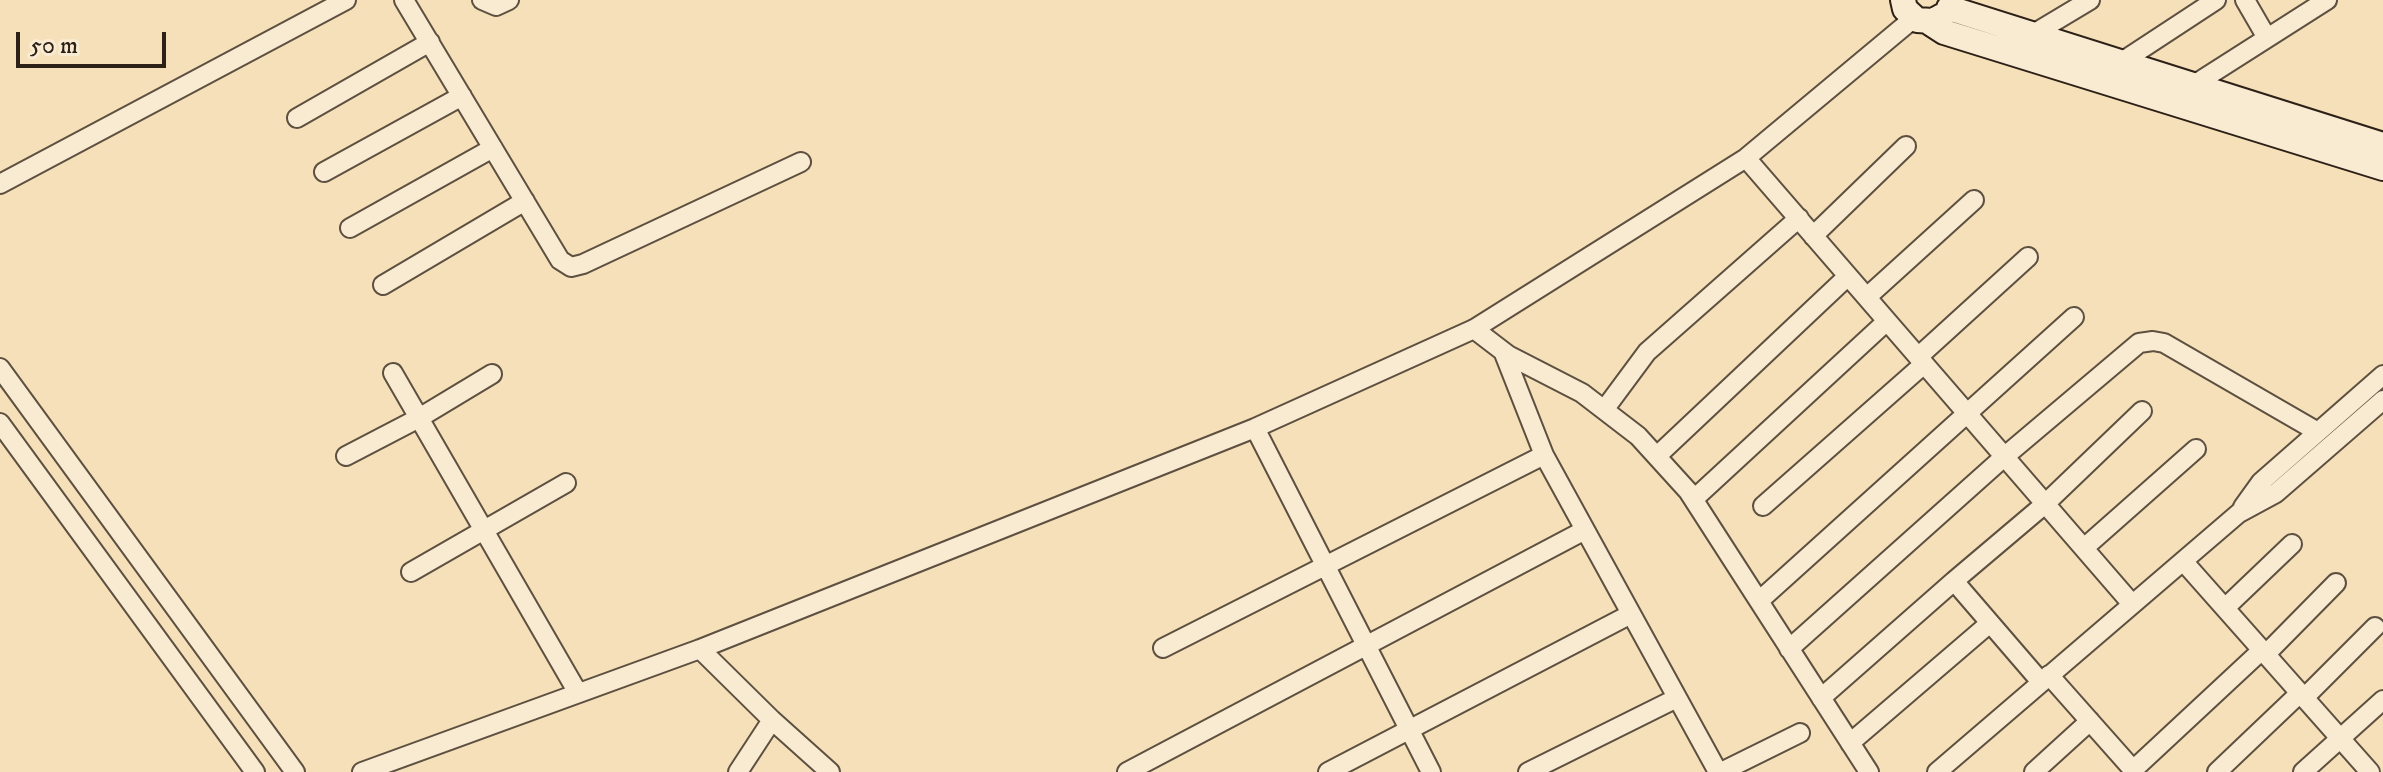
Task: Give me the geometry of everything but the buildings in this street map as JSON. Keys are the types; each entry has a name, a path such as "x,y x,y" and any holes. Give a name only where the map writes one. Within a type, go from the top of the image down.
{"main road":[{"path":"1915,13 1940,18 1950,4 2030,36 2383,145"},
{"path":"1915,13 1944,32 2383,168"}],"street":[{"path":"0,184 346,0"},
{"path":"404,0 560,260 571,267 801,162"},
{"path":"482,0 496,6 509,0"},
{"path":"2030,36 2090,0"},
{"path":"2120,63 2216,0"},
{"path":"2245,0 2267,38"},
{"path":"2192,86 2327,0"},
{"path":"362,772 399,766 1255,428 1474,329 1746,158 1915,13"},
{"path":"297,118 430,42"},
{"path":"324,172 462,96"},
{"path":"1813,236 1906,146"},
{"path":"350,228 493,148"},
{"path":"1746,158 2132,604"},
{"path":"1867,297 1974,200"},
{"path":"383,285 525,201"},
{"path":"1604,410 1647,352 1799,218"},
{"path":"1763,506 1921,361 2028,257"},
{"path":"1657,456 1848,276"},
{"path":"1759,601 2074,317"},
{"path":"1694,499 1887,321"},
{"path":"1474,329 1503,351 1582,393 1638,436 1657,456 1694,499 1869,772"},
{"path":"1789,649 2004,457 2139,343 2164,343 2318,432"},
{"path":"1503,351 1544,455 1719,772 1800,733"},
{"path":"0,368 295,772"},
{"path":"393,373 578,693"},
{"path":"346,456 419,418 492,374"},
{"path":"2239,513 2261,482 2383,375"},
{"path":"1937,772 2239,513 2276,493 2383,400"},
{"path":"1821,698 2045,504 2142,411"},
{"path":"0,423 255,772"},
{"path":"1255,428 1431,772"},
{"path":"2084,548 2196,449"},
{"path":"1163,648 1544,455"},
{"path":"411,572 566,483"},
{"path":"1127,772 1585,530"},
{"path":"2225,608 2292,544"},
{"path":"2183,561 2370,772"},
{"path":"1954,581 1990,623 2090,721 2130,770 2264,652 2336,583"},
{"path":"1328,772 1631,614"},
{"path":"1850,743 1990,623"},
{"path":"2217,772 2375,627"},
{"path":"700,649 830,772"},
{"path":"1528,772 1677,698"},
{"path":"2303,772 2383,700"},
{"path":"738,772 772,720"},
{"path":"2034,772 2090,721"}]}
